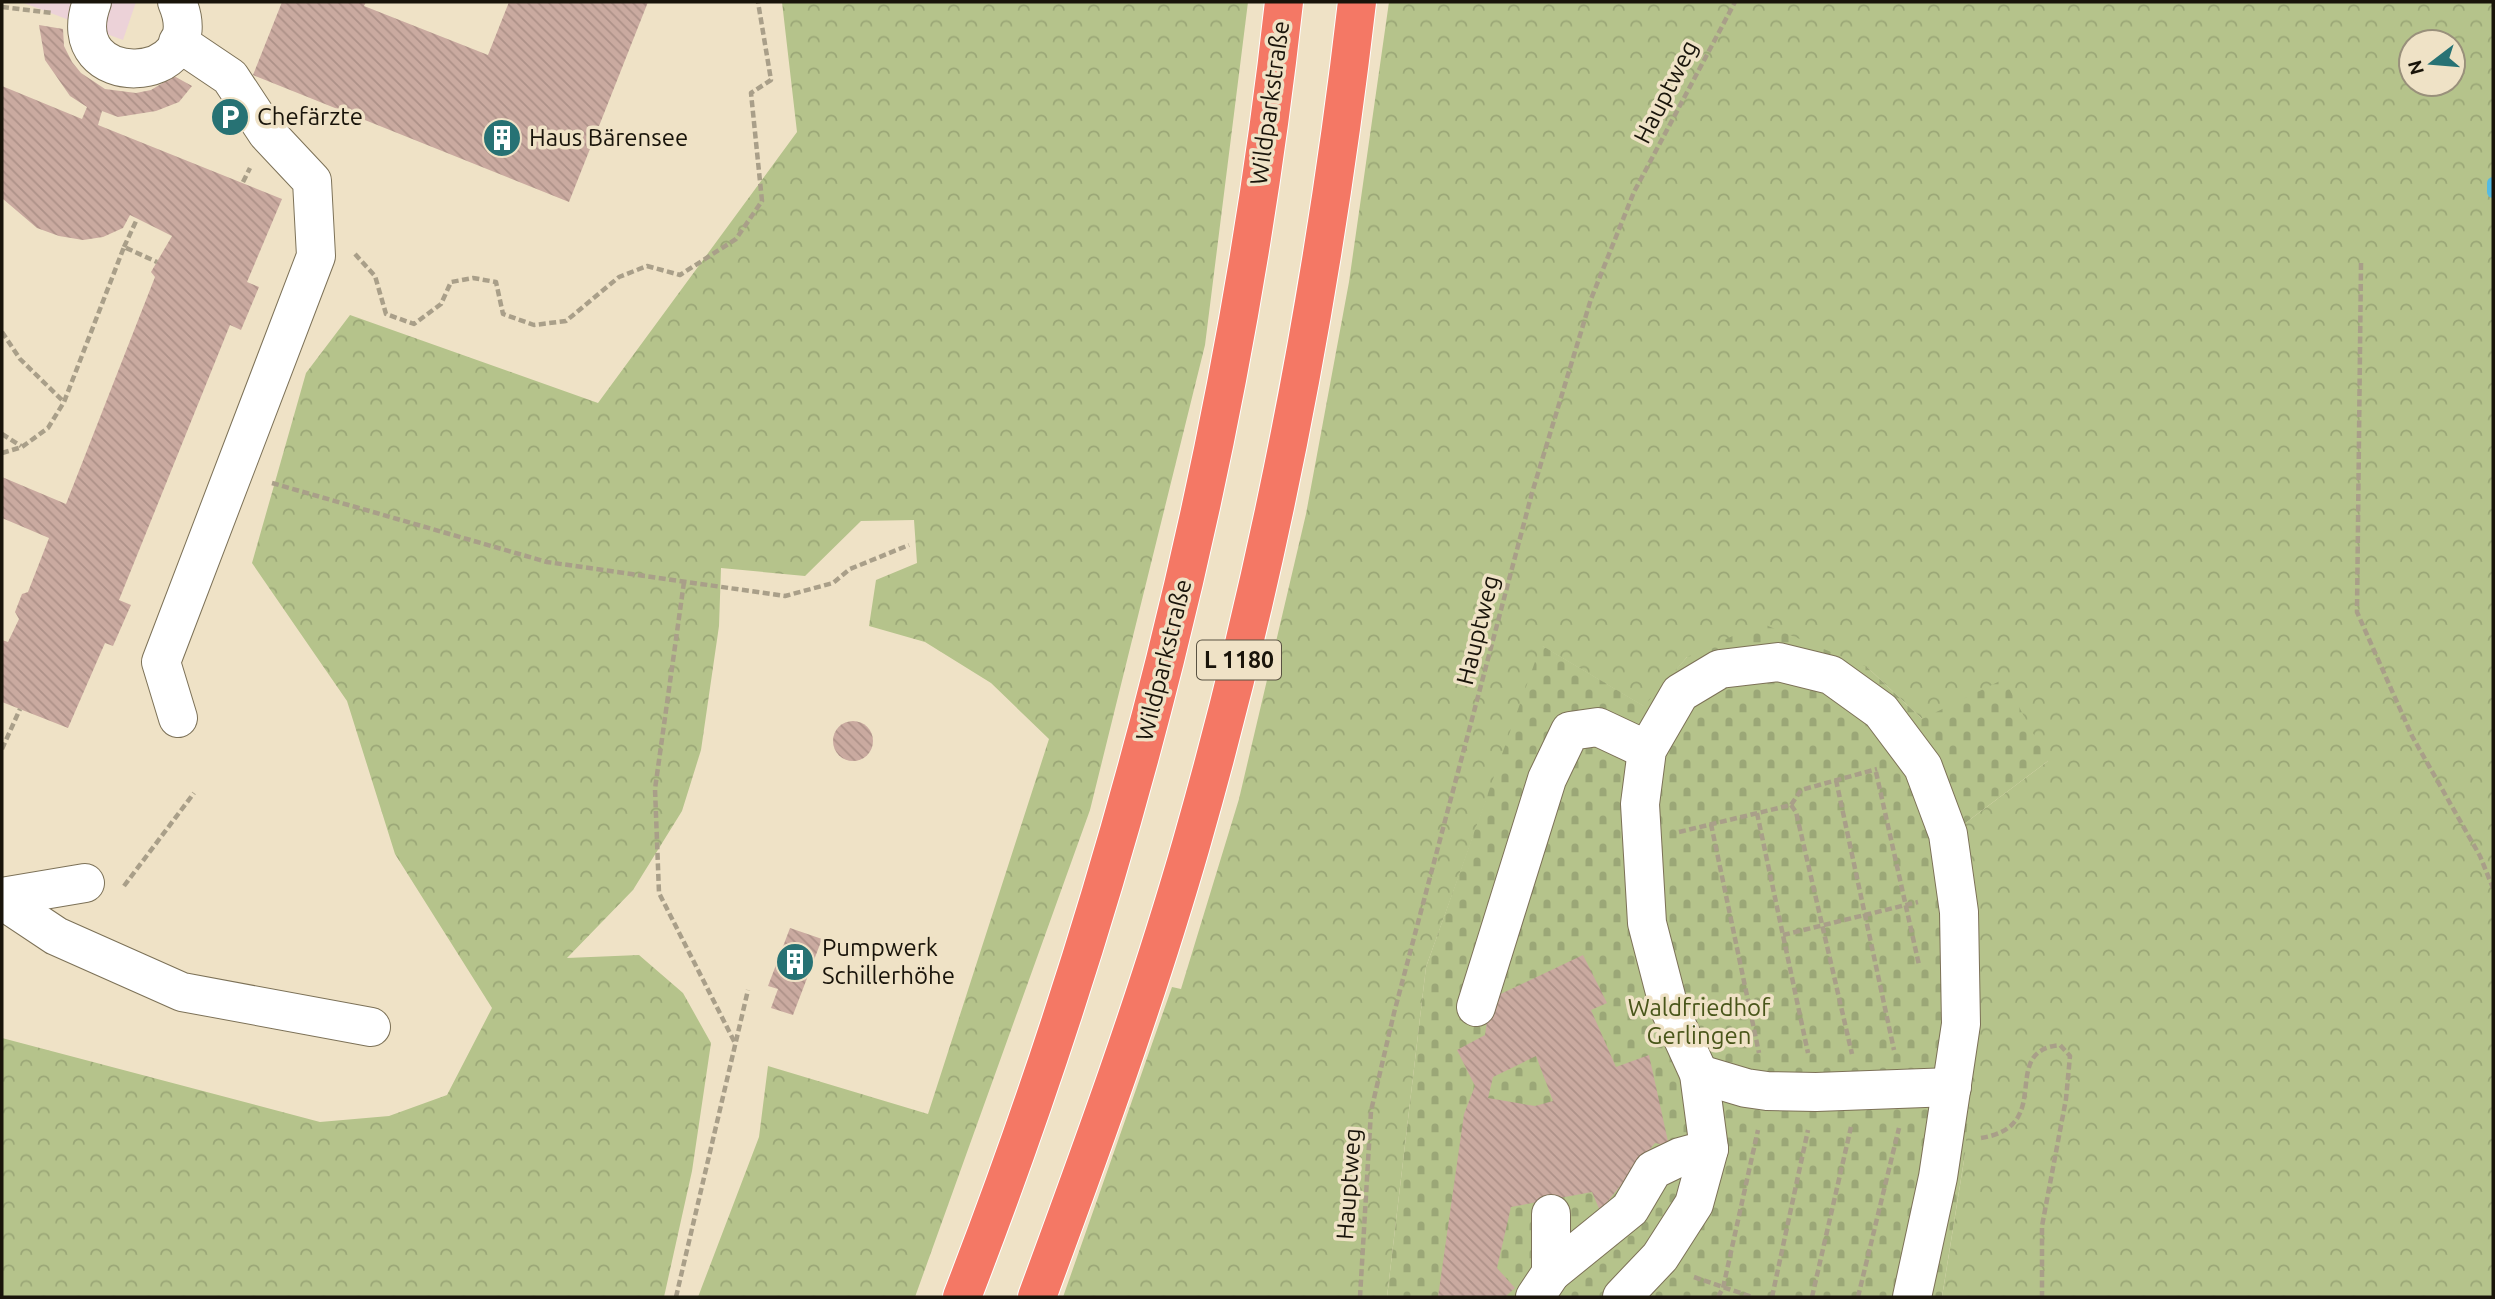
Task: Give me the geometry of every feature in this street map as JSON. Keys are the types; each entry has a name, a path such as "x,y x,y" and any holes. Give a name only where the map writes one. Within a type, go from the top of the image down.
{"highway":[{"name":"Wildparkstraße","path":"962,1297 1038,1094 1115,847 1187,572 1241,304 1275,86 1284,2"},
{"name":"L 1180","path":"1037,1297 1105,1115 1190,849 1222,733 1298,397 1342,129 1357,2"}],"lane":[{"path":"90,9 92,46 102,58 122,69 144,70 159,64 178,42 183,27 177,2"},
{"path":"178,42 230,77 267,133 312,181 316,256 162,662 178,718"},
{"path":"1622,1297 1660,1257 1694,1204 1708,1138 1699,1074 1669,1008 1647,923 1640,804 1647,750 1680,693 1720,669 1778,662 1831,675 1881,711 1923,767 1948,834 1956,896 1961,1024 1944,1139 1912,1297"},
{"path":"1476,1007 1547,779 1570,730 1598,727 1647,750"},
{"path":"2,898 101,889"},
{"path":"2,898 56,936 182,992 371,1027"},
{"path":"1699,1074 1757,1089 1816,1092 1860,1088 1952,1087"},
{"path":"1543,1285 1630,1209 1653,1170 1680,1157 1708,1138 1757,1089"},
{"path":"1543,1285 1551,1214"}],"path":[{"path":"349,248 375,275 386,314 414,324 441,304 451,282 473,278 496,282 503,314 534,325 566,321 619,277 647,266 680,275 736,239 762,201 751,93 771,80 758,2"},
{"name":"Hauptweg","path":"1360,1297 1371,1111 1394,1013 1532,493 1591,299 1634,192 1735,2"},
{"path":"2,7 90,9"},
{"path":"2,453 22,447 48,428 64,402 137,219"},
{"path":"124,247 157,262"},
{"path":"2361,263 2357,612 2412,736 2480,856 2493,888"},
{"path":"2,332 20,359 64,402"},
{"path":"2,434 22,447"},
{"path":"234,472 547,562 785,596 833,583 850,569 909,545"},
{"path":"684,582 655,789 659,893 735,1043"},
{"path":"2,750 20,709"},
{"path":"1641,841 1791,805 1801,790 1916,757"},
{"path":"1875,769 1922,979"},
{"path":"1836,780 1905,1088 1858,1297"},
{"path":"101,889 194,793"},
{"path":"1791,805 1796,812 1860,1088 1812,1297"},
{"path":"1757,813 1816,1092 1772,1297"},
{"path":"1711,824 1757,1089 1723,1288 1718,1297"},
{"path":"1783,935 1905,904 1956,896"},
{"path":"676,1297 748,990"},
{"path":"1944,1139 1995,1136 2014,1126 2023,1107 2025,1082 2033,1058 2046,1046 2060,1045 2070,1056 2066,1099 2042,1226 2042,1297"},
{"path":"1660,1257 1702,1282 1752,1297"}],"shaded area":[{"path":"21,2 136,2 123,40"}],"green space":[{"path":"782,2 1248,2 1205,345 1090,810 915,1297 698,1297 759,1137 768,1066 928,1114 1049,739 991,683 925,642 869,626 876,580 917,563 914,520 861,521 805,576 721,568 719,626 701,750 682,811 633,890 567,958 639,955 683,993 711,1043 692,1171 664,1297 2,1297 2,1038 320,1122 389,1116 447,1095 492,1008 395,854 347,701 252,563 306,373 350,315 598,403 797,132"},
{"path":"1389,2 2493,2 2493,1297 1942,1297 1965,1154 1960,827 2048,761 1922,719 1867,667 1687,657 1645,707 1542,646 1426,967 1387,1297 1063,1297 1172,987 1181,989 1239,799 1306,514 1349,282"},
{"name":"Waldfriedhof Gerlingen","path":"1761,623 1867,667 1922,719 2004,679 2048,761 1960,827 1978,980 1965,1154 1942,1297 1387,1297 1426,967 1541,645 1644,706 1687,657"}],"building":[{"name":"Haus Bärensee","path":"282,2 366,2 364,6 488,55 509,2 648,2 569,202 253,75"},
{"path":"39,25 63,29 64,46 72,62 81,73 105,89 136,93 151,90 174,76 192,86 179,102 156,111 118,117 102,111 98,125 282,199 247,282 259,287 241,330 230,325 119,600 131,605 113,646 105,643 68,728 2,702 2,640 8,642 19,619 15,612 22,594 28,592 49,538 2,518 2,477 66,504 155,277 151,272 172,236 130,215 123,228 103,237 83,240 59,236 37,228 3,199 2,86 82,119 87,107 70,96 45,60"},
{"path":"853,721 861,722 867,727 872,733 872,749 867,755 861,760 853,761 845,760 839,755 834,749 833,741 834,733 839,727 845,722"},
{"name":"Pumpwerk Schillerhöhe","path":"790,928 822,939 793,1015 771,1008 778,989 768,986"},
{"path":"1583,955 1607,1003 1591,1010 1616,1067 1649,1055 1669,1146 1655,1143 1600,1211 1592,1192 1511,1207 1497,1268 1515,1288 1505,1297 1438,1297 1464,1114 1475,1086 1457,1050 1485,1035 1490,999","holes":["1536,1056 1553,1101 1535,1106 1488,1098 1493,1077"]}],"waterway":[{"path":"2493,183 2493,192"}],"place":[{"name":"Chefärzte","path":"230,117"},
{"name":"Haus Bärensee","path":"502,138"},
{"name":"Pumpwerk Schillerhöhe","path":"795,962"}]}
